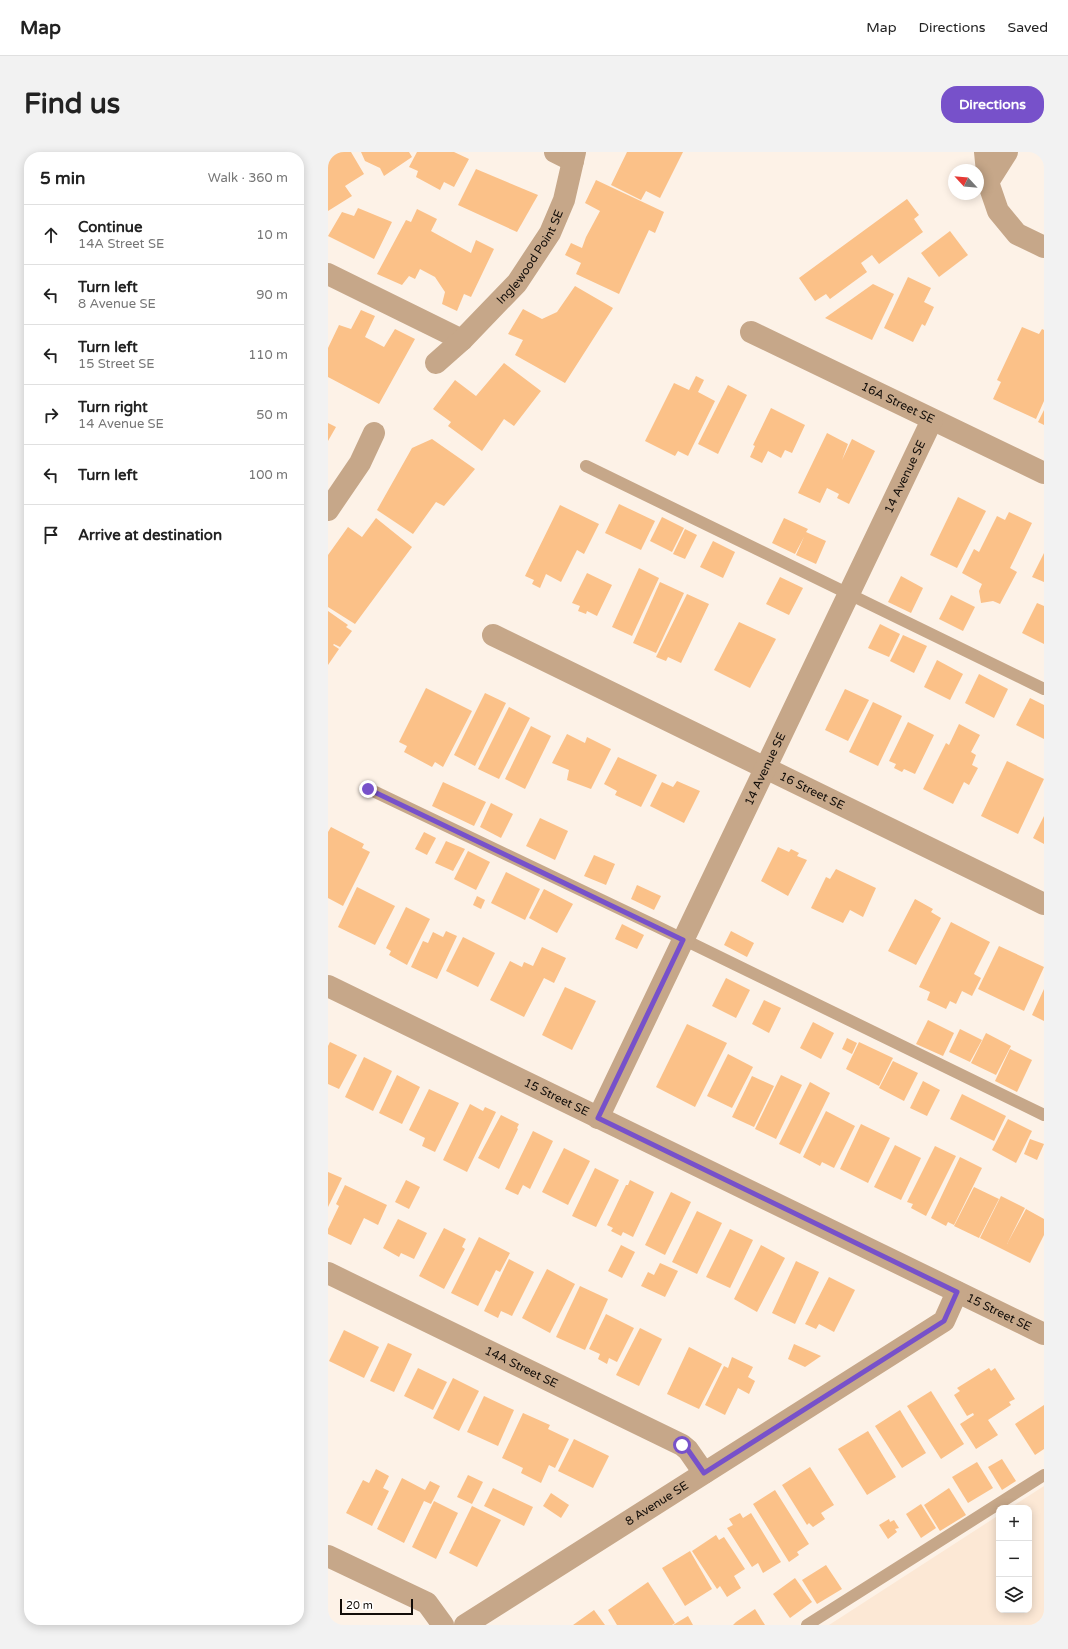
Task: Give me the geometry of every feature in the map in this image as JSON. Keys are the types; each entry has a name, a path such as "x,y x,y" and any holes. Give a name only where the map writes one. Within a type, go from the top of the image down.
{"street":[{"path":"985,152 988,182 998,211 1017,234 1044,247"},
{"path":"988,182 1007,152"},
{"name":"Inglewood Point SE","path":"436,364 462,340 517,283 550,233 564,200 568,155"},
{"path":"328,274 462,340"},
{"name":"16A Street SE","path":"751,332 1044,473"},
{"name":"14 Avenue SE","path":"598,1118 932,420"},
{"path":"328,510 360,463 374,433"},
{"name":"16 Street SE","path":"493,635 1044,904"},
{"name":"15 Street SE","path":"328,986 1044,1334"},
{"name":"14A Street SE","path":"328,1273 682,1445 688,1450 704,1473"},
{"name":"8 Avenue SE","path":"465,1625 944,1321 957,1292"},
{"path":"328,1556 427,1603 443,1625"}],"lane":[{"path":"586,466 1044,689"},
{"path":"368,789 1044,1115"},
{"path":"807,1625 1044,1475"}],"shaded area":[{"path":"1044,1486 1044,1625 829,1625 996,1517 996,1613 1032,1613 1032,1505 1015,1505"}],"building":[{"path":"328,152 351,152 364,174 345,186 352,196 328,211"},
{"path":"361,152 409,152 412,157 384,176 380,168 365,161"},
{"path":"417,152 454,152 469,159 454,187 444,182 440,190 416,177 418,171 409,167"},
{"path":"627,152 683,152 660,198 646,191 641,200 611,185"},
{"path":"476,169 538,195 517,232 458,205"},
{"path":"596,180 664,212 655,233 649,230 619,294 576,274 581,263 565,255 571,243 582,248 586,237 600,211 585,203"},
{"path":"907,199 919,215 914,219 923,232 879,264 872,255 861,263 867,272 830,299 826,294 815,301 799,278"},
{"path":"358,208 392,222 374,259 328,236 342,212 354,216"},
{"path":"417,209 437,219 431,231 471,253 476,240 494,249 471,297 464,294 457,311 442,304 445,292 435,277 420,269 415,279 409,276 402,285 377,274 406,220 411,222"},
{"path":"950,231 968,255 939,277 921,253"},
{"path":"908,277 931,288 924,302 934,307 925,326 922,324 913,342 884,328"},
{"path":"873,284 894,294 872,340 825,318"},
{"path":"575,286 613,308 565,383 515,355 523,340 508,334 523,309 542,319 557,312"},
{"path":"361,310 375,316 365,337 384,347 395,329 415,339 379,404 328,377 328,348 339,325 351,329"},
{"path":"1022,327 1039,334 1042,329 1044,330 1044,401 1036,419 993,399 1001,382 997,380"},
{"path":"504,363 541,391 514,426 504,419 482,451 448,426 451,422 433,409 455,380 476,396"},
{"path":"696,376 704,380 698,392 715,401 688,456 678,451 675,456 645,441 674,383 689,390"},
{"path":"728,385 747,395 718,454 698,444"},
{"path":"771,408 805,425 792,453 785,450 781,458 768,451 762,463 750,457 755,446 753,445"},
{"path":"1044,410 1044,425 1038,422"},
{"path":"328,423 336,427 328,441"},
{"path":"827,433 848,444 842,460 852,439 875,451 849,504 837,498 839,494 827,488 820,503 798,493"},
{"path":"432,439 475,469 444,506 436,502 413,534 377,510 412,448"},
{"path":"958,497 986,511 957,568 930,555"},
{"path":"619,504 655,521 641,550 605,533"},
{"path":"560,505 599,524 584,554 577,550 561,582 546,574 540,588 532,584 534,580 525,576"},
{"path":"1009,512 1032,523 1010,568 1017,572 1000,604 993,601 981,603 979,591 982,584 962,573 974,549 979,552 997,516 1005,520"},
{"path":"662,517 684,528 672,552 650,541"},
{"path":"376,518 412,547 355,624 328,607 328,555 348,527 362,537"},
{"path":"784,518 808,529 806,532 826,541 816,564 796,555 804,537 795,554 772,543"},
{"path":"685,529 697,535 685,559 673,554"},
{"path":"713,541 735,552 723,578 700,567"},
{"path":"1044,553 1044,582 1032,577"},
{"path":"639,568 659,578 632,636 612,627"},
{"path":"587,573 612,585 597,616 587,611 586,614 578,611 580,606 572,603"},
{"path":"901,576 923,588 911,613 888,602"},
{"path":"780,577 803,588 789,615 766,604"},
{"path":"660,582 684,593 656,653 633,643"},
{"path":"687,594 709,604 681,663 668,657 666,661 656,657"},
{"path":"951,595 975,607 963,631 939,619"},
{"path":"1037,603 1044,606 1044,644 1022,633"},
{"path":"328,611 348,625 346,627 352,631 340,647 334,644 333,645 339,649 328,665"},
{"path":"739,622 776,639 750,688 714,670"},
{"path":"880,624 900,634 889,657 868,648"},
{"path":"903,635 927,646 914,673 890,661"},
{"path":"937,660 963,674 950,700 924,687"},
{"path":"979,674 1008,689 994,718 965,703"},
{"path":"426,688 472,711 443,767 435,762 432,767 404,752 407,746 399,742"},
{"path":"845,689 869,700 848,741 825,730"},
{"path":"485,693 506,703 475,766 454,755"},
{"path":"1030,698 1044,705 1044,739 1016,725"},
{"path":"873,702 902,716 878,766 849,752"},
{"path":"509,707 530,718 499,779 478,769"},
{"path":"908,722 934,735 915,774 904,769 902,772 894,768 896,764 889,761"},
{"path":"959,724 980,735 971,752 976,755 972,765 978,768 969,785 964,782 953,804 923,789 946,743 949,745"},
{"path":"531,726 551,736 525,789 505,779"},
{"path":"567,734 585,743 587,737 611,749 591,789 567,780 569,770 552,763"},
{"path":"618,757 657,775 641,807 615,795 617,791 604,784"},
{"path":"1007,761 1044,779 1018,834 981,816"},
{"path":"677,781 700,791 684,823 650,806 662,782 673,787"},
{"path":"443,782 486,802 474,826 432,806"},
{"path":"491,803 513,814 501,838 480,827"},
{"path":"1044,816 1044,844 1033,838"},
{"path":"540,818 568,831 555,860 526,846"},
{"path":"331,827 364,844 362,848 370,852 343,906 328,898 328,832"},
{"path":"424,832 436,838 427,855 415,849"},
{"path":"446,841 465,849 453,871 435,863"},
{"path":"778,847 789,852 791,849 799,853 797,856 807,860 788,896 761,881"},
{"path":"468,851 490,862 476,890 454,879"},
{"path":"594,855 615,864 606,885 584,876"},
{"path":"836,869 876,888 863,917 850,910 843,923 811,908 826,877 830,879"},
{"path":"506,872 540,889 525,920 491,903"},
{"path":"637,885 661,896 654,910 631,899"},
{"path":"357,887 395,906 375,945 338,927"},
{"path":"544,889 573,904 557,933 529,918"},
{"path":"477,896 485,900 481,909 473,905"},
{"path":"915,899 933,909 931,912 941,918 916,965 888,951"},
{"path":"406,907 430,919 407,965 389,955 391,951 386,948"},
{"path":"951,922 990,942 974,974 981,978 972,996 962,991 956,1004 950,1001 946,1009 927,1000 930,992 919,987"},
{"path":"622,924 644,935 637,949 615,939"},
{"path":"446,931 457,936 437,979 411,967 423,941 428,943 433,932 443,937"},
{"path":"731,931 754,943 747,957 724,945"},
{"path":"463,937 495,953 478,987 446,971"},
{"path":"999,946 1044,967 1024,1011 978,989"},
{"path":"542,947 566,958 554,983 544,978 524,1017 490,1000 510,961 522,967 524,962 533,966"},
{"path":"726,978 750,990 736,1018 712,1006"},
{"path":"565,987 596,1001 572,1050 542,1035"},
{"path":"1044,989 1044,1021 1032,1015"},
{"path":"764,1000 781,1008 769,1033 752,1024"},
{"path":"928,1020 954,1033 943,1056 916,1044"},
{"path":"813,1022 834,1033 821,1059 800,1048"},
{"path":"687,1024 727,1043 695,1107 656,1087"},
{"path":"960,1029 982,1040 970,1062 949,1052"},
{"path":"986,1033 1011,1046 996,1075 971,1063"},
{"path":"847,1038 857,1043 852,1054 842,1049"},
{"path":"330,1042 357,1055 339,1089 328,1084 328,1046"},
{"path":"859,1042 893,1058 879,1086 846,1069"},
{"path":"1010,1049 1032,1060 1017,1092 995,1081"},
{"path":"728,1054 753,1067 732,1108 707,1096"},
{"path":"364,1057 392,1071 373,1111 345,1097"},
{"path":"893,1061 918,1073 904,1101 879,1088"},
{"path":"397,1075 420,1087 402,1124 379,1113"},
{"path":"781,1075 802,1085 776,1139 755,1129"},
{"path":"752,1076 774,1086 754,1127 732,1117"},
{"path":"923,1081 940,1090 927,1116 910,1108"},
{"path":"810,1082 830,1093 800,1154 779,1144"},
{"path":"429,1089 459,1103 435,1152 422,1146 425,1138 409,1130"},
{"path":"962,1094 1006,1116 994,1141 950,1119"},
{"path":"470,1104 483,1111 485,1107 496,1112 467,1172 443,1160"},
{"path":"826,1111 855,1126 834,1168 822,1162 820,1166 803,1157"},
{"path":"501,1115 519,1124 499,1169 478,1158"},
{"path":"1008,1119 1032,1131 1016,1163 992,1150"},
{"path":"861,1124 890,1138 868,1183 840,1169"},
{"path":"533,1131 553,1141 530,1189 523,1185 518,1195 505,1189"},
{"path":"1030,1139 1044,1144 1037,1160 1024,1154"},
{"path":"895,1145 921,1158 901,1200 874,1187"},
{"path":"935,1146 956,1156 926,1216 911,1208 913,1204 907,1202"},
{"path":"564,1148 590,1161 568,1205 542,1192"},
{"path":"960,1157 982,1168 954,1225 948,1222 946,1226 931,1218"},
{"path":"595,1168 619,1180 596,1227 572,1216"},
{"path":"328,1172 342,1178 328,1207"},
{"path":"406,1180 420,1187 409,1209 395,1202"},
{"path":"630,1180 654,1192 633,1237 623,1232 621,1236 611,1231 613,1228 607,1225 626,1185 628,1185"},
{"path":"345,1185 387,1205 378,1225 364,1218 351,1245 328,1234 328,1229 339,1206 336,1204"},
{"path":"974,1187 999,1199 979,1238 954,1226"},
{"path":"671,1192 691,1202 665,1255 645,1245"},
{"path":"1001,1196 1025,1208 1007,1244 1026,1209 1044,1219 1044,1235 1030,1263 980,1238"},
{"path":"697,1211 722,1223 697,1274 672,1262"},
{"path":"398,1219 427,1233 414,1259 401,1253 399,1257 383,1248"},
{"path":"444,1228 466,1239 462,1247 465,1249 444,1289 419,1276"},
{"path":"730,1229 753,1240 730,1288 706,1277"},
{"path":"479,1237 510,1253 500,1272 496,1270 478,1306 451,1293"},
{"path":"621,1245 635,1252 622,1278 608,1271"},
{"path":"761,1245 785,1258 757,1312 734,1299"},
{"path":"509,1259 534,1272 512,1316 501,1311 498,1318 484,1311"},
{"path":"796,1261 819,1272 795,1324 772,1313"},
{"path":"660,1263 678,1271 665,1297 641,1286 648,1272 654,1275"},
{"path":"547,1269 575,1284 550,1333 522,1318"},
{"path":"829,1277 855,1290 834,1332 819,1324 816,1329 805,1324"},
{"path":"580,1286 608,1299 585,1350 556,1337"},
{"path":"606,1314 634,1328 617,1362 609,1358 607,1364 598,1359 600,1354 589,1349"},
{"path":"640,1328 662,1339 639,1386 616,1375"},
{"path":"344,1330 379,1347 364,1378 329,1361"},
{"path":"388,1343 412,1354 394,1392 370,1381"},
{"path":"794,1344 821,1356 805,1367 788,1359"},
{"path":"689,1347 722,1364 699,1409 667,1394"},
{"path":"732,1357 753,1367 748,1377 755,1381 749,1394 738,1388 725,1415 705,1405 724,1366 728,1368"},
{"path":"418,1368 447,1382 433,1410 404,1396"},
{"path":"989,1368 991,1371 995,1368 1015,1399 1009,1402 1011,1405 988,1420 998,1435 976,1449 960,1424 974,1415 973,1413 967,1416 954,1395 960,1391 957,1388"},
{"path":"453,1378 479,1391 459,1431 433,1418"},
{"path":"931,1391 964,1444 941,1459 907,1406"},
{"path":"484,1396 514,1410 498,1446 467,1432"},
{"path":"1044,1405 1044,1449 1035,1455 1015,1424"},
{"path":"900,1410 926,1453 902,1468 875,1426"},
{"path":"523,1413 550,1425 548,1429 569,1439 555,1468 549,1465 541,1483 521,1473 523,1468 502,1458"},
{"path":"868,1431 896,1477 867,1495 838,1449"},
{"path":"574,1439 609,1456 593,1488 558,1471"},
{"path":"1002,1459 1016,1481 1002,1490 988,1467"},
{"path":"977,1462 993,1488 968,1503 952,1477"},
{"path":"810,1467 834,1505 821,1513 825,1519 813,1527 809,1523 807,1525 782,1485"},
{"path":"376,1469 389,1476 383,1488 389,1491 372,1526 346,1513 363,1480 369,1483"},
{"path":"468,1475 483,1482 472,1504 457,1497"},
{"path":"402,1478 425,1490 430,1481 440,1486 431,1504 424,1501 404,1543 377,1529"},
{"path":"493,1488 533,1507 524,1526 484,1506"},
{"path":"949,1488 966,1515 940,1531 924,1505"},
{"path":"775,1490 809,1544 797,1552 799,1555 789,1562 753,1504"},
{"path":"551,1493 569,1505 561,1518 543,1506"},
{"path":"434,1501 458,1513 436,1559 412,1547"},
{"path":"921,1504 936,1528 921,1538 906,1514"},
{"path":"472,1506 501,1520 477,1567 449,1553"},
{"path":"740,1513 743,1518 751,1513 781,1562 763,1573 758,1563 752,1567 727,1528 733,1525 729,1519"},
{"path":"889,1519 890,1522 894,1520 899,1528 895,1529 897,1532 888,1539 879,1525"},
{"path":"716,1535 719,1540 724,1537 745,1569 734,1576 741,1588 727,1597 720,1586 717,1589 692,1551"},
{"path":"690,1551 712,1589 685,1606 662,1568"},
{"path":"826,1565 842,1589 817,1604 802,1580"},
{"path":"795,1578 812,1602 790,1618 773,1594"},
{"path":"648,1582 675,1623 672,1625 617,1625 608,1610"},
{"path":"755,1609 765,1625 733,1625 736,1622"},
{"path":"594,1610 605,1625 573,1625"},
{"path":"688,1616 693,1625 673,1625"}],"route":[{"path":"368,789 683,940 598,1118 957,1292 944,1321 704,1473 688,1450 682,1445"}]}
